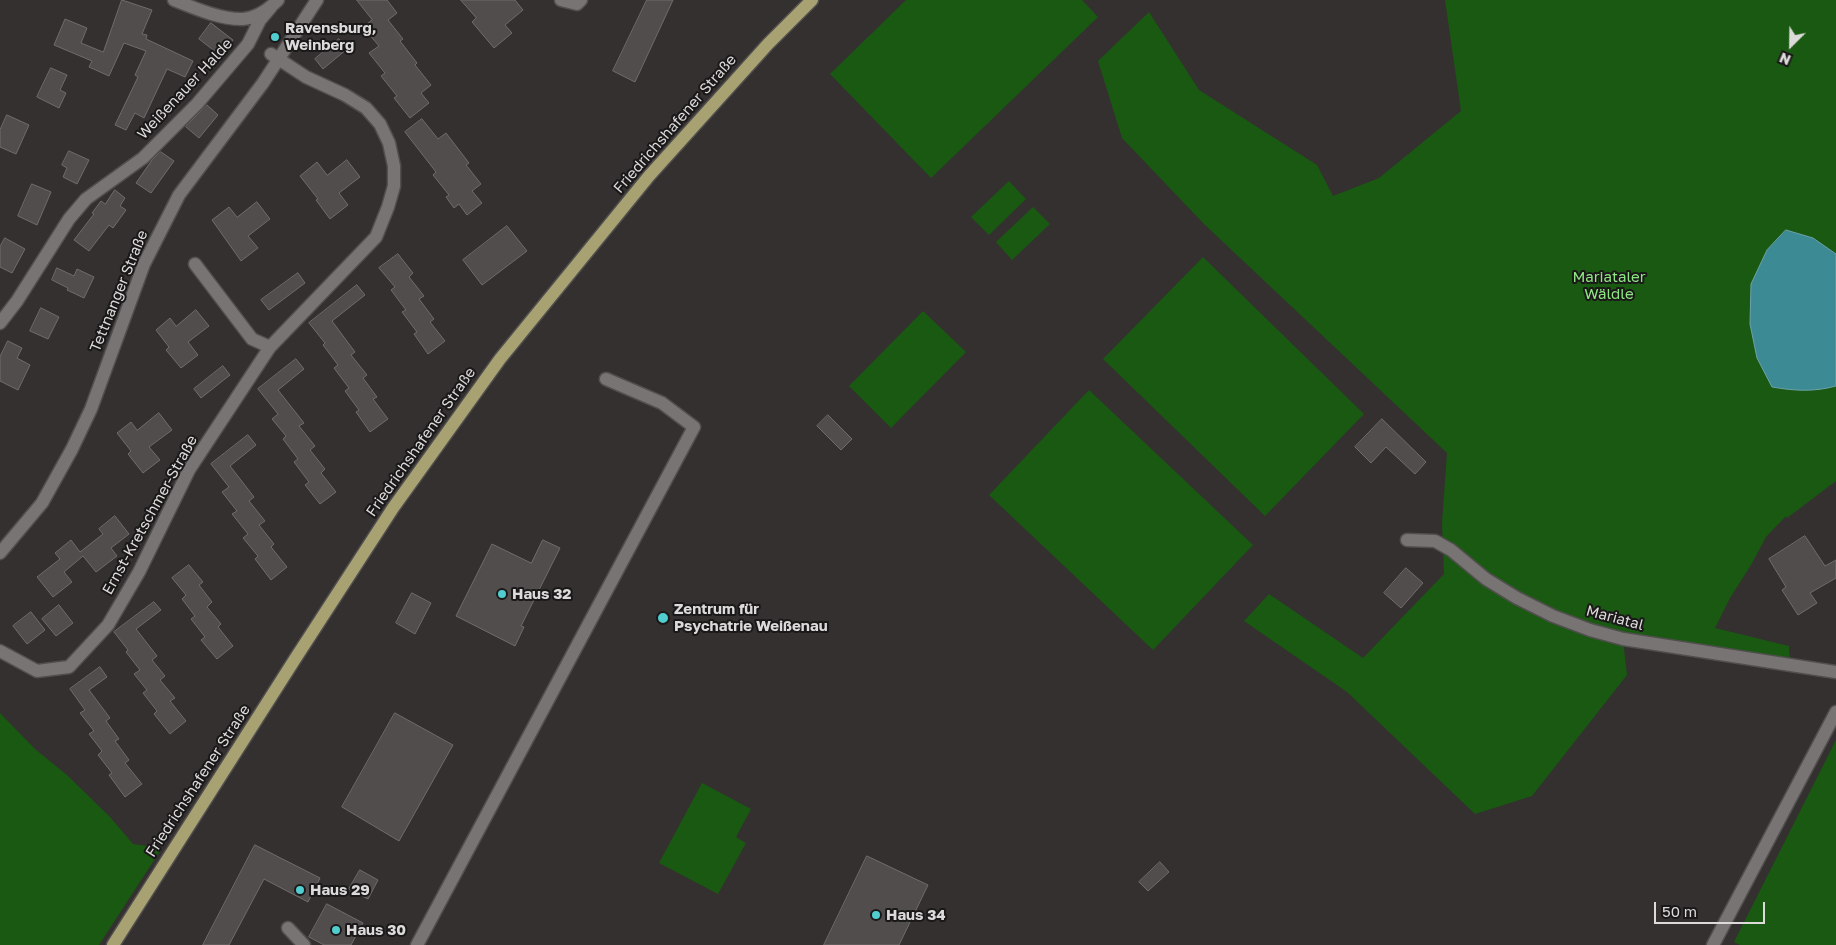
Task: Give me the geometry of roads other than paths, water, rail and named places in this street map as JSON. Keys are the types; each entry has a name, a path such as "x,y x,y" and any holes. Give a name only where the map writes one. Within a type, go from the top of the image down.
{"main road":[{"name":"Friedrichshafener Straße","path":"113,945 388,516 500,359 649,176 768,44 812,0"}],"street":[{"path":"174,0 214,13 244,19 255,16 274,3"},
{"name":"Tettnanger Straße","path":"0,553 42,503 72,450 90,409 144,264 179,195 317,0"},
{"path":"561,0 577,4 581,0"},
{"name":"Weißenauer Halde","path":"0,323 17,301 69,219 86,199 143,158 197,104 248,44 260,20 274,3"},
{"name":"Ernst-Kretschmer-Straße","path":"0,651 37,671 69,667 108,625 139,572 189,470 270,347 376,237 394,186 394,166 389,143 380,124 366,108 346,95 306,77 275,57"},
{"path":"196,264 252,338 270,347"},
{"path":"417,945 694,426 662,404 606,379"},
{"name":"Mariatal","path":"1407,540 1435,542 1451,550 1486,579 1517,598 1553,616 1590,630 1622,639 1836,672"},
{"path":"1713,945 1836,712"},
{"path":"288,928 304,945"}],"water":[{"path":"1786,230 1813,238 1836,254 1836,386 1804,390 1772,387 1757,358 1750,324 1751,284 1767,250"}],"place":[{"name":"Ravensburg, Weinberg","path":"275,37"},
{"name":"Haus 32","path":"502,594"},
{"name":"Zentrum für Psychatrie Weißenau","path":"663,618"},
{"name":"Haus 29","path":"300,890"},
{"name":"Haus 34","path":"876,915"},
{"name":"Haus 30","path":"336,930"}],"park label":[{"name":"Mariataler Wäldle","path":"1609,286"}]}
